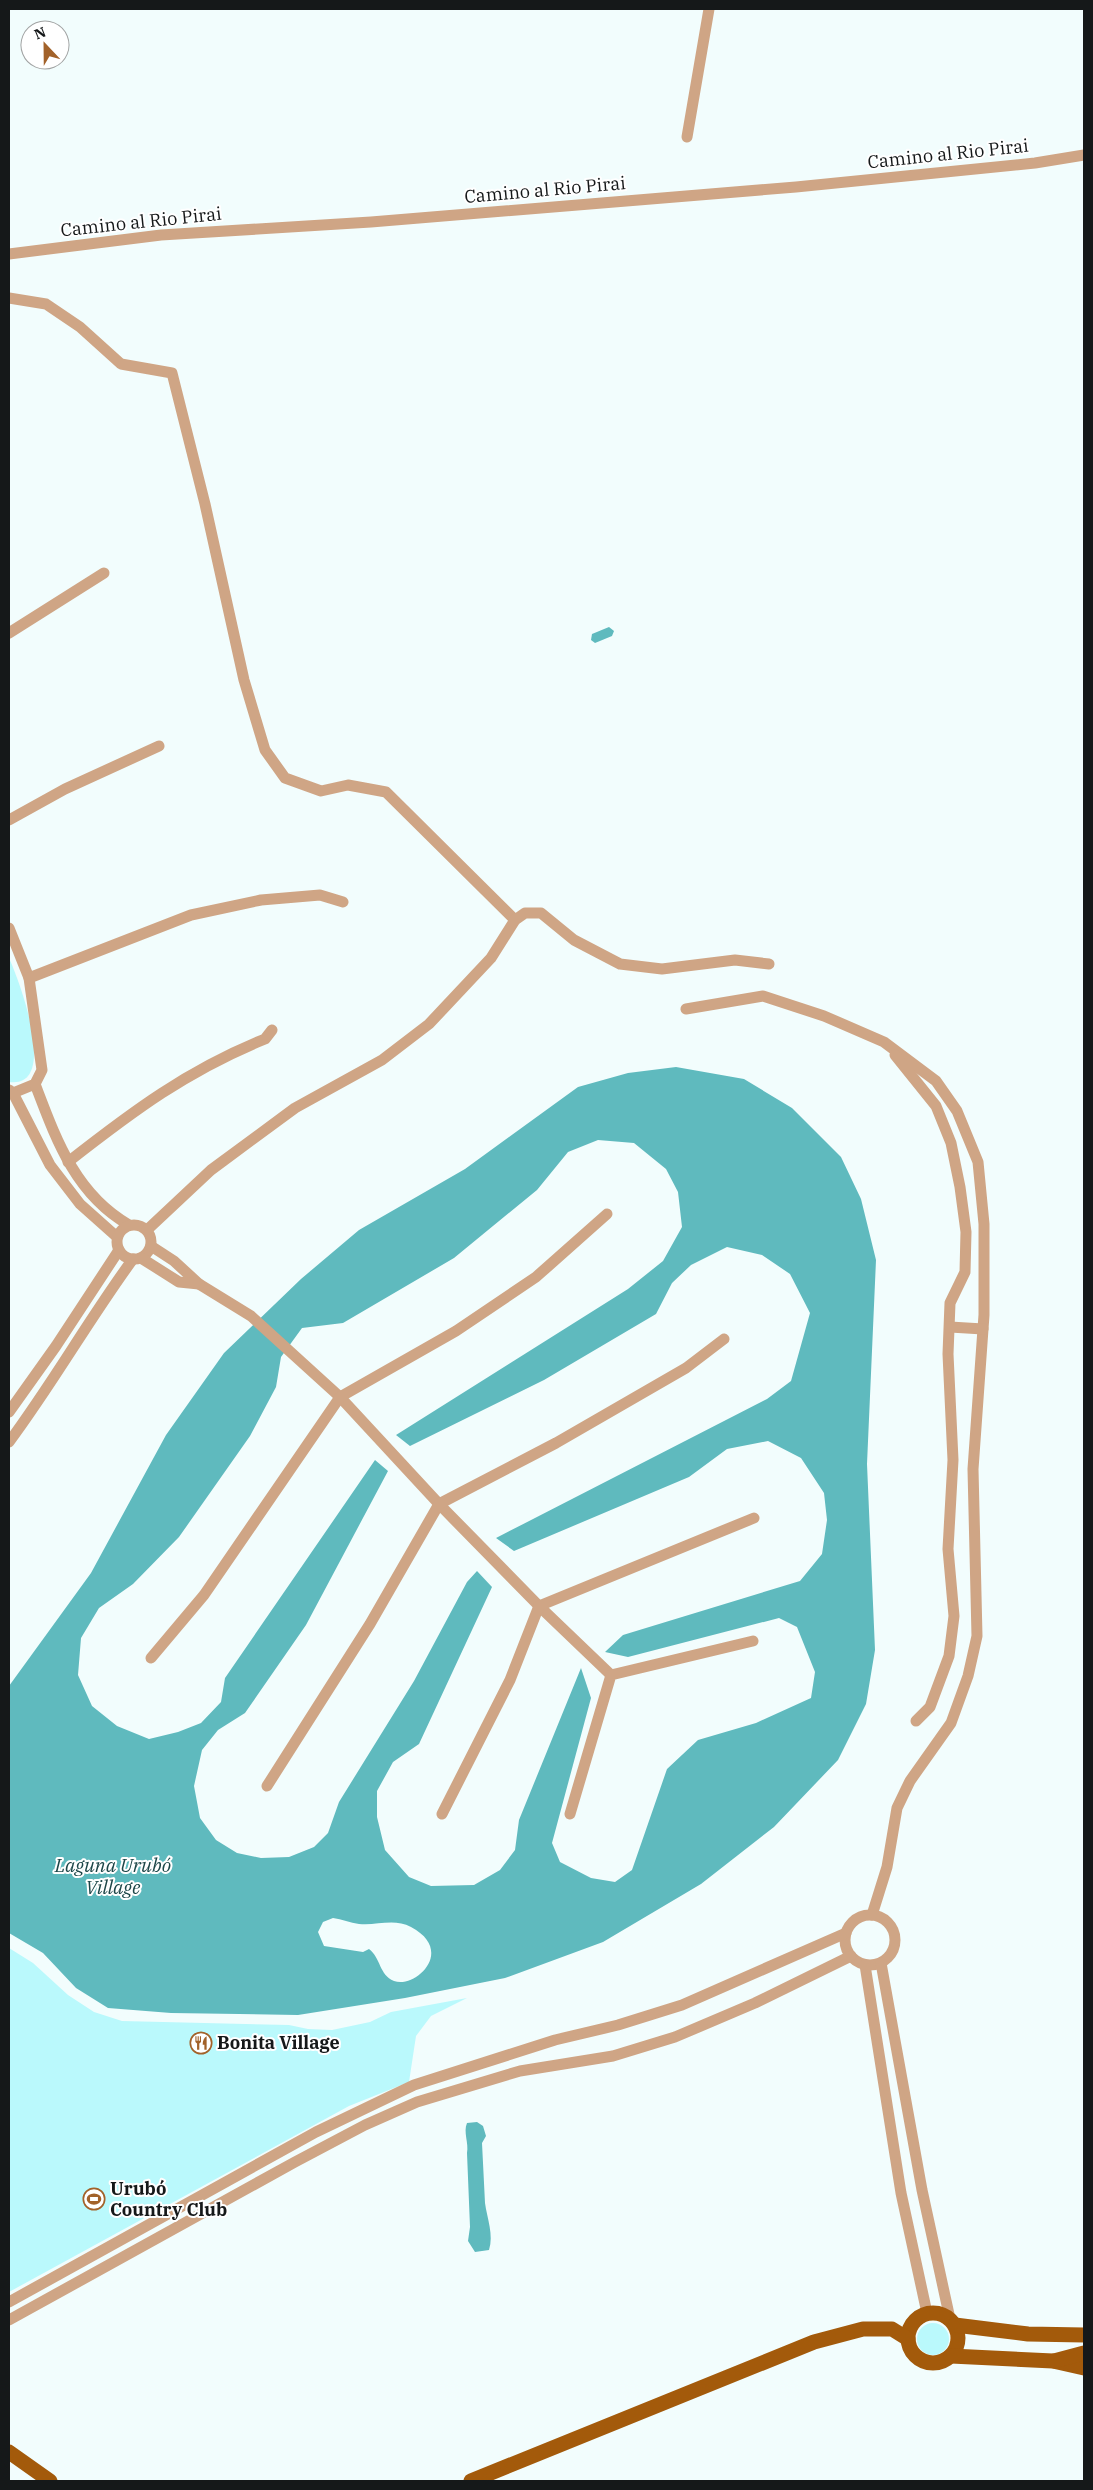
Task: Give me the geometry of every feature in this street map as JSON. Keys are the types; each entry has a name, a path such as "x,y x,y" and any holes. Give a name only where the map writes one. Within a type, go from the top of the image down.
{"main road":[{"path":"1081,2339 980,2330 953,2322 935,2312 927,2313 913,2322 908,2339 912,2352 923,2361 938,2362 951,2356 1053,2361 1084,2368"},
{"path":"951,2356 958,2341 953,2322"},
{"path":"471,2481 814,2342 863,2329 892,2329 908,2339"},
{"path":"1053,2361 1084,2353"},
{"path":"9,2452 50,2481"}],"street":[{"path":"687,137 709,9"},
{"name":"Camino al Rio Pirai","path":"9,254 161,235 356,223 796,188 1035,163 1084,155"},
{"path":"9,298 46,304 80,327 122,364 172,373 244,680 265,750 285,778 321,791 348,785 386,792 515,920"},
{"path":"9,633 104,572"},
{"path":"9,820 65,789 159,746"},
{"path":"28,978 191,915 261,900 320,895 343,902"},
{"path":"147,1230 211,1170 295,1108 382,1060 429,1024 491,958 515,920 525,913 541,913 574,940 620,964 662,969 735,960 769,964"},
{"path":"9,928 28,978 42,1070 35,1084 11,1092 50,1165 80,1204 117,1237"},
{"path":"686,1009 763,996 824,1016 884,1042 936,1081 957,1111 978,1162 984,1224 983,1329 973,1469 977,1636 968,1676 951,1723 910,1781 897,1808 887,1866 872,1915"},
{"path":"68,1162 153,1098 196,1071 265,1039 272,1030"},
{"path":"884,1042 936,1106 951,1143 960,1187 966,1232 965,1272 950,1303 948,1354 953,1460 948,1549 954,1616 949,1656 930,1707 916,1721"},
{"path":"9,1442 35,1407 72,1348 137,1258 148,1252 152,1240 147,1230 139,1225 129,1225 110,1213 81,1183 60,1149 35,1084"},
{"path":"151,1658 204,1595 340,1397 456,1331 536,1277 607,1214"},
{"path":"129,1225 120,1231 117,1237 119,1250 124,1256 137,1258 179,1282 199,1284"},
{"path":"151,1246 174,1261 199,1284 256,1319 292,1352 340,1397 439,1504 539,1606 611,1675"},
{"path":"9,1412 56,1346 119,1250"},
{"path":"950,1327 983,1329"},
{"path":"267,1786 370,1624 439,1504 556,1443 686,1368 724,1339"},
{"path":"442,1814 510,1680 539,1606 754,1518"},
{"path":"611,1675 753,1641"},
{"path":"570,1814 611,1675"},
{"path":"872,1915 887,1921 895,1935 892,1951 881,1963 865,1965 850,1956 844,1941 846,1933 856,1919 872,1915"},
{"path":"9,2302 288,2148 346,2117 414,2085 555,2040 618,2025 682,2005 846,1933"},
{"path":"9,2320 295,2162 365,2125 417,2102 520,2071 613,2056 675,2037 755,2003 850,1956"},
{"path":"881,1963 922,2190 953,2322"},
{"path":"865,1965 901,2193 927,2313"},
{"path":"288,2148 295,2162"}],"shaded area":[{"path":"9,958 27,1009 34,1052 32,1069 24,1080 9,1082"},
{"name":"Urubó Country Club","path":"9,1948 33,1963 68,1995 94,2012 122,2021 289,2025 308,2029 332,2030 370,2022 391,2012 467,1998 431,2016 416,2036 409,2082 349,2106 9,2292"},
{"path":"933,2323 939,2324 944,2328 948,2333 948,2345 944,2350 939,2354 933,2355 927,2354 922,2350 918,2345 917,2339 918,2333 922,2328 927,2324"}],"water":[{"path":"609,627 614,631 612,636 595,643 591,640 592,634"},
{"name":"Laguna Urubó Village","path":"676,1067 744,1079 792,1108 841,1157 861,1199 876,1260 867,1464 875,1650 866,1704 838,1760 774,1827 701,1884 603,1942 505,1978 405,1998 298,2015 171,2013 108,2008 76,1988 43,1953 9,1933 9,1686 91,1573 166,1435 224,1353 301,1279 359,1230 465,1169 578,1087 628,1073","holes":["598,1140 634,1143 666,1169 678,1192 682,1227 663,1261 628,1289 396,1435 410,1446 544,1380 656,1314 672,1283 691,1265 727,1247 762,1255 790,1274 810,1313 791,1381 767,1399 496,1538 514,1551 689,1477 727,1449 768,1441 801,1458 824,1493 827,1520 822,1554 800,1581 623,1635 605,1652 628,1657 779,1618 797,1627 815,1672 811,1698 756,1723 698,1740 667,1769 632,1870 615,1882 591,1878 560,1862 552,1843 591,1698 581,1668 519,1820 515,1850 500,1870 474,1885 431,1886 409,1877 385,1850 377,1817 377,1791 393,1762 419,1744 492,1587 477,1571 467,1582 414,1681 339,1802 328,1833 314,1847 289,1857 261,1858 237,1853 216,1840 200,1818 194,1786 202,1750 218,1730 245,1713 306,1625 388,1471 375,1460 225,1678 221,1702 201,1723 178,1732 149,1739 117,1726 92,1706 78,1675 81,1638 99,1608 133,1584 179,1537 250,1436 276,1387 281,1357 302,1328 343,1323 454,1258 537,1190 568,1152","333,1918 359,1924 398,1923 411,1927 424,1937 430,1947 431,1957 427,1966 412,1979 403,1982 394,1981 385,1975 376,1957 369,1949 363,1952 324,1946 318,1932 323,1922"]},
{"path":"477,2122 483,2126 486,2136 482,2143 485,2203 491,2238 489,2250 475,2252 468,2241 470,2227 466,2130 467,2123"}],"place":[{"name":"Bonita Village","path":"201,2043"},
{"name":"Urubó Country Club","path":"94,2199"}]}
